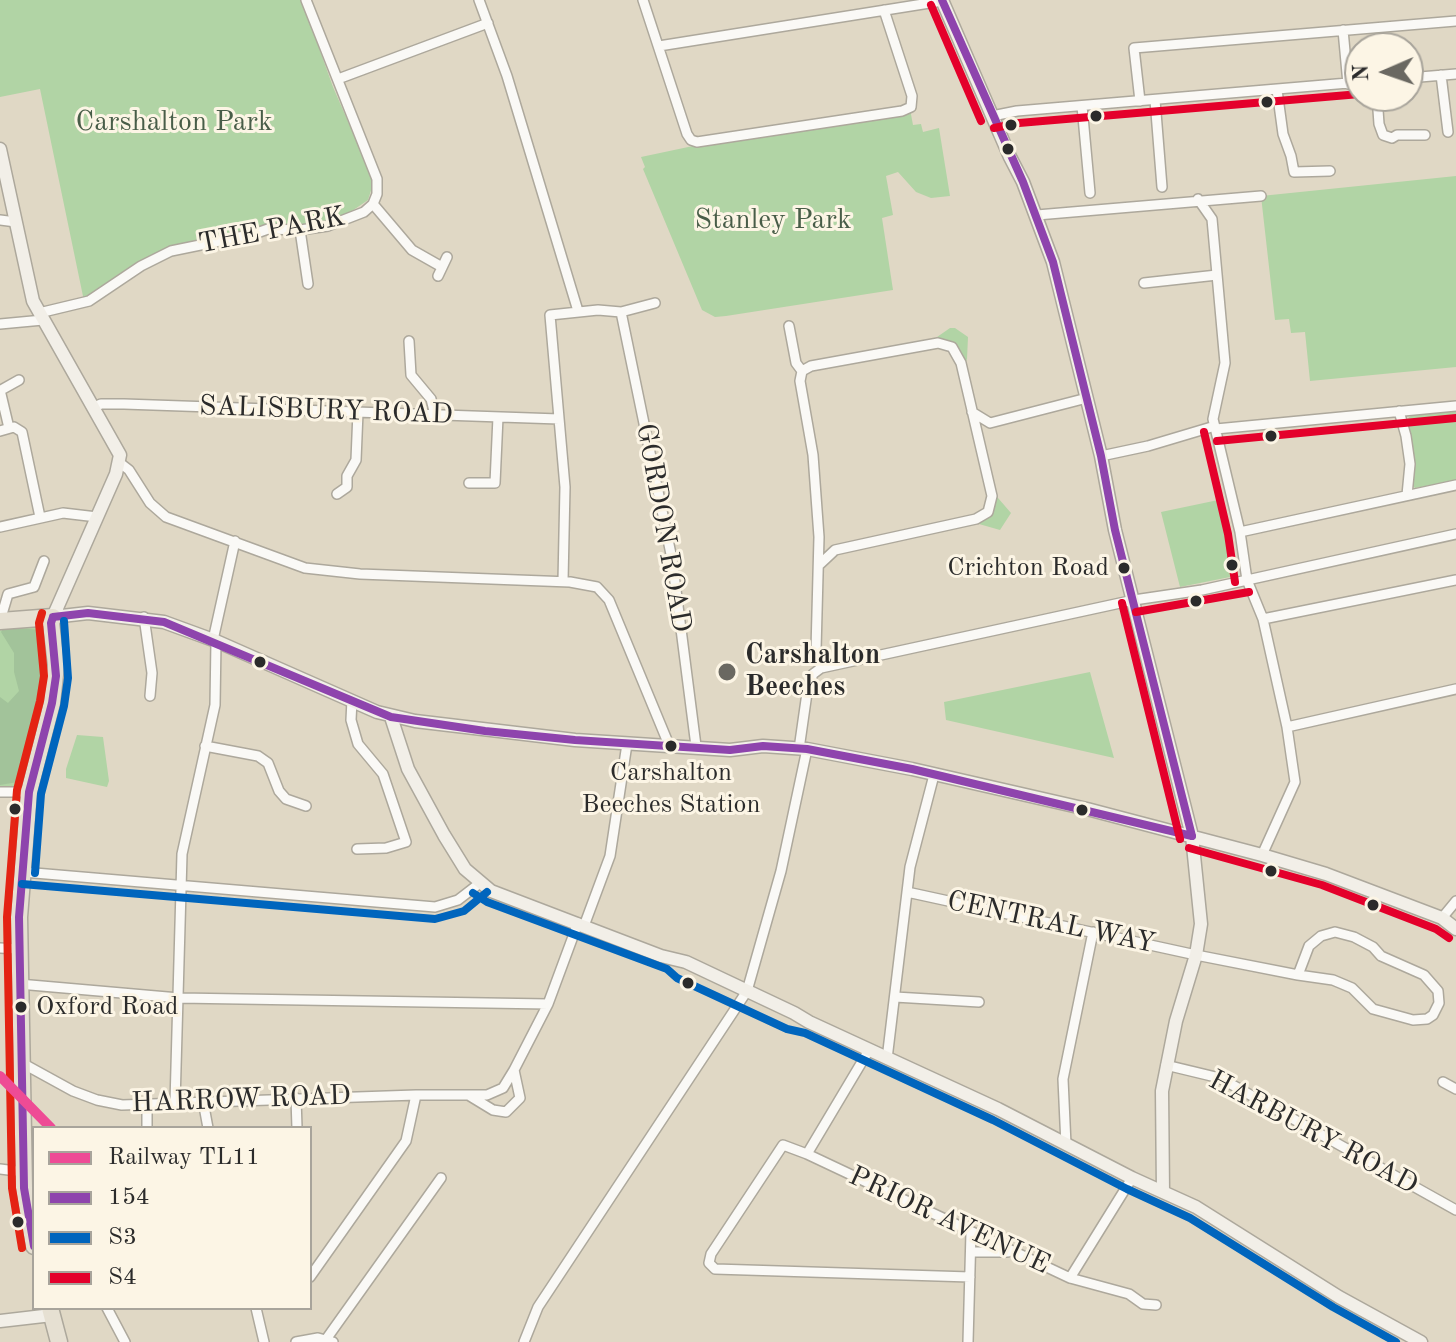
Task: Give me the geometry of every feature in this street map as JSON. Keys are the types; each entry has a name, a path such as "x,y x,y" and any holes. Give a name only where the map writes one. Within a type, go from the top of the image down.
{"highway":[{"path":"0,621 53,617 55,650 55,687 29,792 18,949 24,1172 26,1211 32,1237"},
{"path":"51,1311 59,1342"}],"street":[{"path":"306,0 338,79 488,23"},
{"path":"479,0 507,76 578,311"},
{"path":"643,0 687,134 694,142 902,111 911,107 912,96 884,10"},
{"path":"659,46 942,0 1037,215 1053,262 1087,398 1118,542 1192,836 1201,924 1196,955 1166,1065 1161,1104 1165,1164 1163,1192"},
{"path":"1140,101 1134,48 1456,21"},
{"path":"1343,30 1344,41"},
{"path":"1424,77 1456,74"},
{"path":"1441,75 1451,118 1448,132"},
{"name":"THE PARK","path":"0,324 41,317 89,301 141,266 171,251 268,229 300,230 328,226 353,217 373,204 377,179 338,79"},
{"path":"992,116 1017,111 1344,84"},
{"path":"1277,90 1283,134 1294,172 1330,171"},
{"path":"1155,100 1162,187"},
{"path":"1082,106 1090,193"},
{"path":"1378,112 1383,135 1392,138 1397,135 1425,135"},
{"path":"0,149 33,301 117,448 120,463 53,617"},
{"path":"1037,215 1261,196"},
{"path":"1211,216 1222,198"},
{"path":"1198,199 1211,216 1225,363 1213,410 1215,428 1240,532 1247,580 1263,619 1287,727 1295,782 1262,855"},
{"name":"THE PARK","path":"373,204 412,250 442,267"},
{"path":"0,220 16,222"},
{"path":"300,230 308,284"},
{"path":"1144,283 1217,275"},
{"path":"563,581 565,487 550,315 578,311 621,312 655,303"},
{"name":"GORDON ROAD","path":"621,312 672,559 696,746"},
{"path":"789,326 796,363 802,371 800,381 813,455 819,537 816,650 821,668"},
{"path":"409,341 411,375 431,399 435,415"},
{"path":"802,371 811,366 946,344 959,355 992,496 988,512 982,516 835,550 819,565"},
{"path":"19,380 0,390 4,430 14,427 22,432 40,517"},
{"path":"978,440 990,423 1087,398"},
{"name":"SALISBURY ROAD","path":"94,407 105,403 559,419"},
{"path":"1101,456 1215,428 1456,406"},
{"path":"1399,411 1410,464 1407,495"},
{"path":"337,494 347,487 347,476 356,460 358,412"},
{"path":"972,412 990,423"},
{"path":"469,483 495,483 498,417"},
{"path":"120,463 129,470 150,503 161,513 297,565 323,571 563,581 593,585 606,595 669,745"},
{"path":"1240,532 1456,485"},
{"path":"0,527 63,513 97,517"},
{"path":"524,1342 538,1307 745,994 781,871 803,749 808,686 813,674 821,668 1456,534"},
{"path":"819,537 835,550"},
{"path":"175,1103 182,854 215,705 214,641 235,541"},
{"path":"0,621 8,594 34,587 44,561"},
{"path":"1263,619 1456,580"},
{"path":"53,617 88,613 144,617 214,641 391,717 485,731 627,744 730,750 759,746 803,749 934,775 1262,855 1326,874 1442,918 1456,929"},
{"path":"144,617 152,673 150,696"},
{"path":"1287,727 1456,689"},
{"path":"352,700 351,720 358,744 383,774 392,814 406,842 386,848 357,849"},
{"path":"391,717 408,769 424,800 465,869 491,891 673,959 682,967 792,1018 809,1022 998,1109 1207,1213 1339,1297 1421,1342"},
{"name":"HARROW ROAD","path":"22,1063 73,1091 122,1105 496,1093 503,1088 514,1070 548,1004 610,856 627,744"},
{"path":"205,746 258,756 268,763 279,791 286,799 306,806"},
{"path":"887,1059 910,867 934,775"},
{"path":"0,792 29,792"},
{"path":"23,872 435,907 458,900 480,883"},
{"name":"CENTRAL WAY","path":"907,892 1344,984 1373,1009 1415,1020"},
{"path":"1442,918 1456,901"},
{"path":"1066,1145 1063,1079 1093,932"},
{"path":"1298,975 1309,946 1321,936 1331,932 1354,937 1373,947 1407,973 1424,975 1434,985 1440,997 1433,1015 1415,1020 1410,1031"},
{"path":"0,948 18,949"},
{"path":"19,984 179,998 548,1004"},
{"path":"895,997 979,1002"},
{"path":"869,1050 807,1154 783,1145 711,1254 709,1263 715,1269 970,1277"},
{"name":"HARBURY ROAD","path":"1166,1065 1220,1078 1456,1210"},
{"name":"HARROW ROAD","path":"470,1096 493,1110 506,1112 519,1101 514,1070"},
{"path":"1443,1082 1456,1089"},
{"path":"312,1274 406,1141 416,1095"},
{"path":"296,1098 297,1126"},
{"path":"203,1101 208,1126"},
{"path":"147,1104 147,1126"},
{"name":"PRIOR AVENUE","path":"807,1154 1070,1278 1132,1178"},
{"path":"0,1169 24,1172"},
{"path":"296,1342 330,1340 441,1178"},
{"path":"968,1342 971,1232"},
{"path":"971,1252 1011,1252"},
{"path":"1070,1278 1129,1294 1143,1304 1156,1305"},
{"path":"108,1310 125,1342"},
{"path":"256,1310 264,1342"},
{"path":"0,1321 51,1311"}],"green space":[{"name":"Carshalton Park","path":"0,0 302,0 333,87 374,181 368,200 349,213 301,229 277,226 170,249 84,301 40,89 0,97"},
{"name":"Stanley Park","path":"910,109 913,125 921,124 923,132 939,128 950,196 931,198 916,192 898,172 886,176 893,215 882,218 893,290 726,316 715,317 702,310 643,169 641,157"},
{"path":"1456,176 1456,367 1310,381 1305,332 1291,333 1289,319 1275,320 1261,196"},
{"path":"950,328 968,337 964,367 958,350 927,344"},
{"path":"1456,409 1456,481 1415,488 1412,485 1413,462 1407,419 1413,414"},
{"path":"992,491 1011,513 1000,530 972,522 983,518"},
{"path":"1223,499 1238,573 1180,587 1161,512"},
{"path":"51,623 55,671 27,790 0,790 0,627"},
{"path":"4,627 41,630 48,637 48,684 28,735 18,782 0,785 0,697 8,703 19,691 14,672 14,653 1,632"},
{"path":"1090,672 1114,758 946,720 944,702"},
{"path":"77,735 103,737 109,781 107,787 66,778"}],"rail line":[{"name":"TL11","path":"0,1076 49,1126"}],"transit line":[{"name":"154","path":"942,0 1023,182 1053,262 1101,456 1115,530 1192,836"},
{"name":"S4","path":"931,5 981,121"},
{"name":"S4","path":"994,128 1019,123 1344,95"},
{"name":"S4","path":"1217,441 1456,418"},
{"name":"S4","path":"1204,432 1228,534 1235,582"},
{"name":"S4","path":"1136,612 1249,592"},
{"name":"S4","path":"1122,603 1180,839"},
{"path":"22,1248 12,1188 7,917 17,790 44,676 39,623 42,613"},
{"name":"154","path":"53,617 88,613 164,622 391,717 575,740 730,750 763,746 807,749 912,769 1192,836"},
{"name":"154","path":"32,1234 24,1188 19,917 29,792 56,676 53,617"},
{"name":"S3","path":"35,873 41,794 64,706 68,678 64,621"},
{"name":"S4","path":"1189,848 1322,885 1436,929 1449,938"},
{"name":"S3","path":"22,884 435,919 464,911 487,892"},
{"name":"S3","path":"473,893 487,902 667,969 677,978 787,1029 805,1033 993,1120 1190,1218 1333,1307 1396,1342"}],"place":[{"name":"Crichton Road","path":"1124,568"},
{"name":"Carshalton Beeches","path":"727,672"},
{"name":"Carshalton Beeches Station","path":"671,746"},
{"name":"Oxford Road","path":"21,1007"}]}
